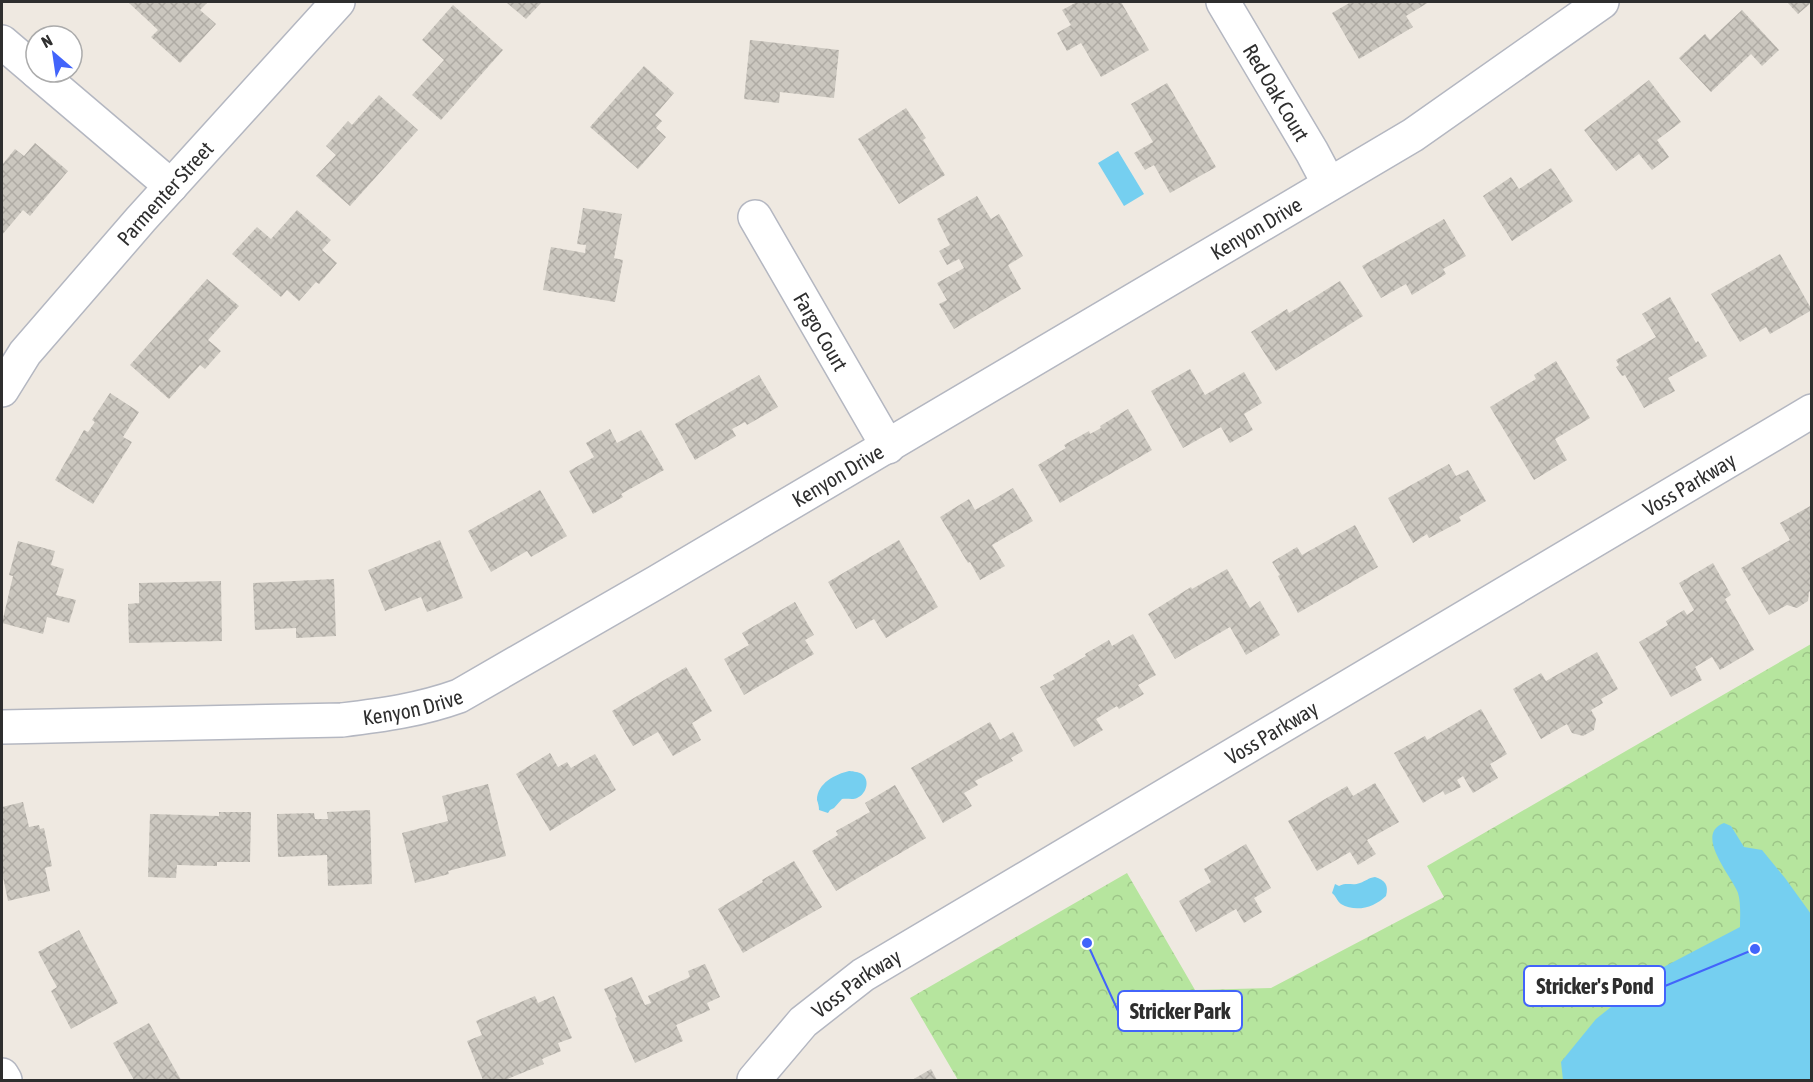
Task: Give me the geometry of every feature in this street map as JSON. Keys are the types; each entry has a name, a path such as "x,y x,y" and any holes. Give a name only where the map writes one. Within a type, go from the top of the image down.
{"street":[{"name":"Parmenter Street","path":"2,390 25,353 171,186 338,2"},
{"name":"Red Oak Court","path":"1223,2 1329,184"},
{"name":"Kenyon Drive","path":"2,728 342,720 386,715 429,706 459,696 888,447 1413,135 1602,2"},
{"path":"2,42 24,61"},
{"path":"50,84 171,186"},
{"name":"Fargo Court","path":"755,217 888,447"},
{"name":"Voss Parkway","path":"754,1080 803,1022 863,975 1812,411"},
{"path":"2,1075 5,1080"}],"green space":[{"path":"1811,644 1811,1080 958,1080 910,998 1127,873 1195,990 1271,988 1444,897 1427,866"}],"water":[{"path":"1118,151 1144,194 1124,206 1098,163"},
{"path":"849,771 860,773 866,778 863,793 855,799 842,799 828,813 819,810 817,800 820,789 833,777"},
{"path":"1724,823 1731,826 1744,847 1762,850 1811,914 1811,1080 1563,1080 1561,1062 1596,1019 1656,971 1740,927 1738,893 1713,846 1712,836 1715,829"},
{"path":"1375,877 1385,883 1387,892 1382,900 1371,906 1347,907 1340,903 1332,893 1335,884 1339,886 1357,884"}],"building":[{"path":"130,2 208,2 200,10 216,24 180,63 151,37 158,30"},
{"path":"506,2 542,2 526,19"},
{"path":"1077,2 1121,2 1149,50 1101,77 1081,43 1067,51 1057,33 1071,25 1062,10"},
{"path":"1351,2 1429,2 1406,16 1413,27 1359,59 1332,13"},
{"path":"1787,2 1812,2 1798,14"},
{"path":"453,5 503,50 441,120 412,95 444,60 422,40"},
{"path":"1742,10 1779,50 1762,66 1751,54 1711,92 1679,58 1705,34 1710,40"},
{"path":"750,40 839,50 834,98 780,92 779,103 744,99"},
{"path":"644,66 674,93 655,115 662,121 656,128 666,137 638,169 590,127"},
{"path":"1649,80 1681,122 1657,140 1669,157 1652,170 1639,154 1616,171 1584,130"},
{"path":"1167,83 1216,167 1170,193 1154,165 1145,170 1134,153 1153,142 1131,104"},
{"path":"379,95 418,130 350,206 316,176 336,155 326,146 348,121 352,125"},
{"path":"906,108 926,138 923,140 945,175 899,204 858,139"},
{"path":"35,143 68,171 30,216 23,210 2,235 2,165 15,149 24,156"},
{"path":"1551,168 1573,201 1512,241 1483,196 1511,177 1519,189"},
{"path":"977,196 991,219 999,214 1023,256 1008,265 1021,289 954,329 939,304 947,300 937,283 964,268 959,259 947,265 939,251 950,245 937,219"},
{"path":"583,208 622,214 614,258 623,260 615,302 543,290 551,247 585,253 586,245 577,244"},
{"path":"297,210 331,240 322,250 337,263 319,284 316,282 299,301 287,290 281,297 232,254 257,227 271,239"},
{"path":"1444,219 1466,256 1443,269 1446,274 1412,295 1406,284 1381,298 1362,266"},
{"path":"1780,254 1812,310 1770,334 1766,327 1740,342 1711,294"},
{"path":"207,279 239,306 208,340 221,351 205,369 200,365 169,399 130,365"},
{"path":"1340,281 1363,316 1276,371 1251,332 1287,309 1289,313"},
{"path":"1670,297 1696,343 1698,341 1707,356 1668,378 1675,391 1644,408 1625,375 1622,376 1616,367 1619,365 1616,360 1656,337 1642,314"},
{"path":"1556,361 1590,418 1555,439 1567,460 1534,480 1490,407 1536,379 1534,375"},
{"path":"1190,369 1205,395 1244,372 1262,403 1244,414 1253,430 1230,443 1221,427 1183,448 1151,391"},
{"path":"759,375 778,407 747,425 745,422 732,429 736,436 695,460 675,424"},
{"path":"110,393 139,412 123,437 132,442 93,504 55,480 84,430 88,432 95,422 92,420"},
{"path":"1128,409 1152,450 1060,503 1038,465 1066,448 1064,445 1089,431 1090,434 1101,428 1100,426"},
{"path":"610,429 617,443 641,430 664,470 621,494 623,497 593,514 569,471 594,457 586,443"},
{"path":"1449,464 1456,476 1468,470 1486,501 1459,517 1461,521 1429,538 1427,534 1413,543 1388,498"},
{"path":"1013,488 1033,521 992,545 1005,566 980,580 940,517 969,499 975,510"},
{"path":"540,490 567,536 531,557 527,551 491,572 468,531"},
{"path":"1812,505 1812,590 1809,592 1808,601 1797,608 1787,605 1769,615 1741,568 1790,540 1780,523"},
{"path":"1355,525 1378,567 1298,613 1272,562 1297,547 1302,555"},
{"path":"440,540 463,598 427,612 421,597 385,611 368,570"},
{"path":"899,540 938,607 886,638 874,619 856,629 828,582"},
{"path":"18,541 55,551 51,565 64,569 56,595 76,600 69,623 47,617 43,634 2,623 13,576 9,575"},
{"path":"1713,563 1731,595 1725,599 1754,650 1720,670 1712,657 1695,667 1702,680 1671,697 1639,642 1668,625 1666,621 1684,610 1687,615 1694,610 1679,583"},
{"path":"1227,569 1250,608 1260,601 1280,635 1246,655 1230,627 1175,659 1148,614 1191,587 1192,589"},
{"path":"334,579 336,636 296,638 296,628 255,630 253,583"},
{"path":"221,581 222,641 129,643 128,604 139,603 139,583"},
{"path":"795,602 814,635 805,640 814,654 744,695 724,659 749,645 742,633"},
{"path":"1133,634 1156,675 1138,685 1144,694 1119,709 1117,706 1096,719 1103,730 1074,747 1040,687 1055,679 1053,675 1109,640 1112,646"},
{"path":"1597,652 1618,689 1601,699 1603,703 1591,710 1596,719 1594,730 1583,736 1572,733 1567,724 1541,739 1513,689 1541,673 1546,681"},
{"path":"686,667 712,711 692,723 701,740 673,756 658,732 633,746 612,711"},
{"path":"1481,709 1507,754 1490,764 1498,778 1473,793 1463,776 1457,780 1461,787 1445,795 1443,791 1423,803 1394,753 1425,736 1427,740"},
{"path":"990,722 1000,740 1013,732 1023,751 1011,758 1013,761 975,781 978,785 964,793 972,806 943,823 911,768"},
{"path":"550,753 558,767 567,762 571,768 595,754 616,790 550,831 516,774"},
{"path":"1375,783 1399,822 1367,840 1376,854 1358,865 1350,852 1317,871 1288,821 1347,786 1353,796"},
{"path":"488,784 506,856 448,871 449,874 415,883 402,833 448,821 442,796"},
{"path":"895,785 926,838 836,891 812,851 838,835 836,831 870,812 865,803"},
{"path":"23,802 29,827 39,825 40,829 44,828 52,866 45,868 50,891 8,901 2,872 2,807"},
{"path":"370,810 372,884 328,886 327,855 278,857 277,814 314,813 315,819 328,819 327,812"},
{"path":"219,812 251,812 250,862 217,862 217,866 177,865 176,878 148,877 150,814 219,816"},
{"path":"1246,844 1271,888 1254,898 1262,912 1244,923 1236,909 1196,932 1179,901 1211,882 1204,869"},
{"path":"794,861 822,907 743,953 718,909"},
{"path":"79,930 118,1003 71,1029 51,991 57,987 38,952"},
{"path":"705,964 720,997 707,1003 710,1010 676,1025 683,1041 635,1063 604,989 632,977 645,1005 651,1003 648,996 690,977 688,971"},
{"path":"535,996 538,1003 554,996 572,1038 558,1043 561,1051 542,1059 544,1064 505,1080 483,1080 467,1041 482,1035 476,1021"},
{"path":"149,1023 181,1080 134,1080 113,1043"},
{"path":"931,1069 937,1080 912,1080"}],"place":[{"name":"Stricker Park","path":"1087,943"},
{"name":"Stricker's Pond","path":"1755,949"}]}
